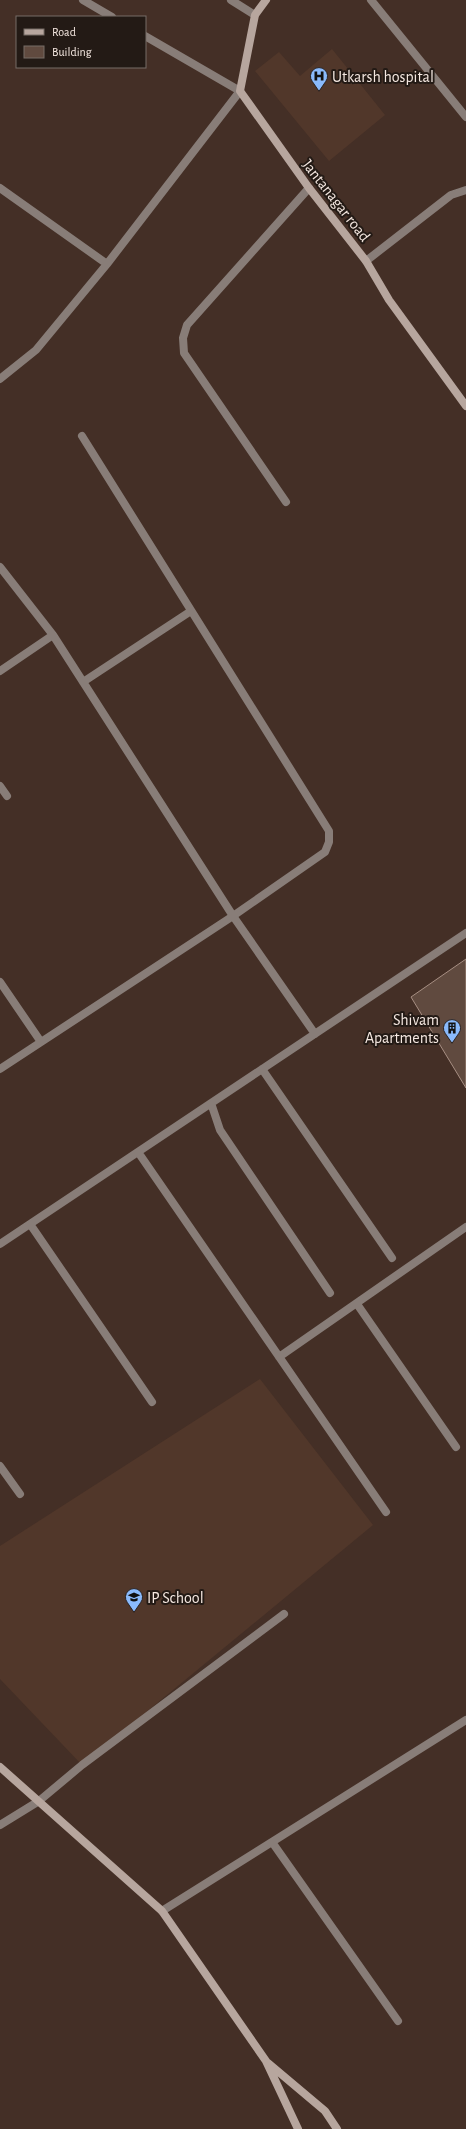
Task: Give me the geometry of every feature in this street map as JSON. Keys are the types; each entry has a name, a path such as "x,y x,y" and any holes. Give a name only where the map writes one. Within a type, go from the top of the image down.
{"street":[{"path":"83,0 110,16"},
{"path":"231,0 255,15"},
{"path":"0,379 36,350 106,264 240,91 255,15 266,0"},
{"path":"371,0 466,117"},
{"path":"146,37 240,91"},
{"name":"Jantanagar road","path":"240,91 309,188 366,261 388,300 466,406"},
{"path":"0,188 106,264"},
{"path":"286,502 184,353 183,338 187,325 309,188"},
{"path":"366,261 451,196 466,190"},
{"path":"0,1069 233,916 325,852 329,842 329,831 82,436"},
{"path":"0,567 53,635 233,916 315,1034"},
{"path":"83,682 191,611"},
{"path":"0,671 53,635"},
{"path":"0,786 7,796"},
{"path":"0,1244 466,933"},
{"path":"0,982 41,1042"},
{"path":"262,1069 392,1258"},
{"path":"211,1103 220,1130 330,1293"},
{"path":"138,1152 386,1512"},
{"path":"30,1224 152,1402"},
{"path":"279,1357 466,1227"},
{"path":"357,1304 456,1447"},
{"path":"0,1466 20,1494"},
{"path":"0,1825 39,1801 82,1765 284,1614"},
{"path":"162,1911 466,1720"},
{"path":"0,1767 162,1911 266,2061 298,2129"},
{"path":"272,1842 398,2020"},
{"path":"266,2061 325,2111 337,2129"}],"shaded area":[{"name":"Utkarsh hospital","path":"332,49 385,115 329,161 255,71 279,52 300,76"},
{"name":"IP School","path":"260,1379 373,1525 82,1765 0,1679 0,1546"}],"building":[{"name":"Shivam Apartments","path":"466,959 466,1088 411,997"}],"place":[{"name":"Utkarsh hospital","path":"319,91"},
{"name":"Shivam Apartments","path":"452,1043"},
{"name":"IP School","path":"134,1612"}]}
